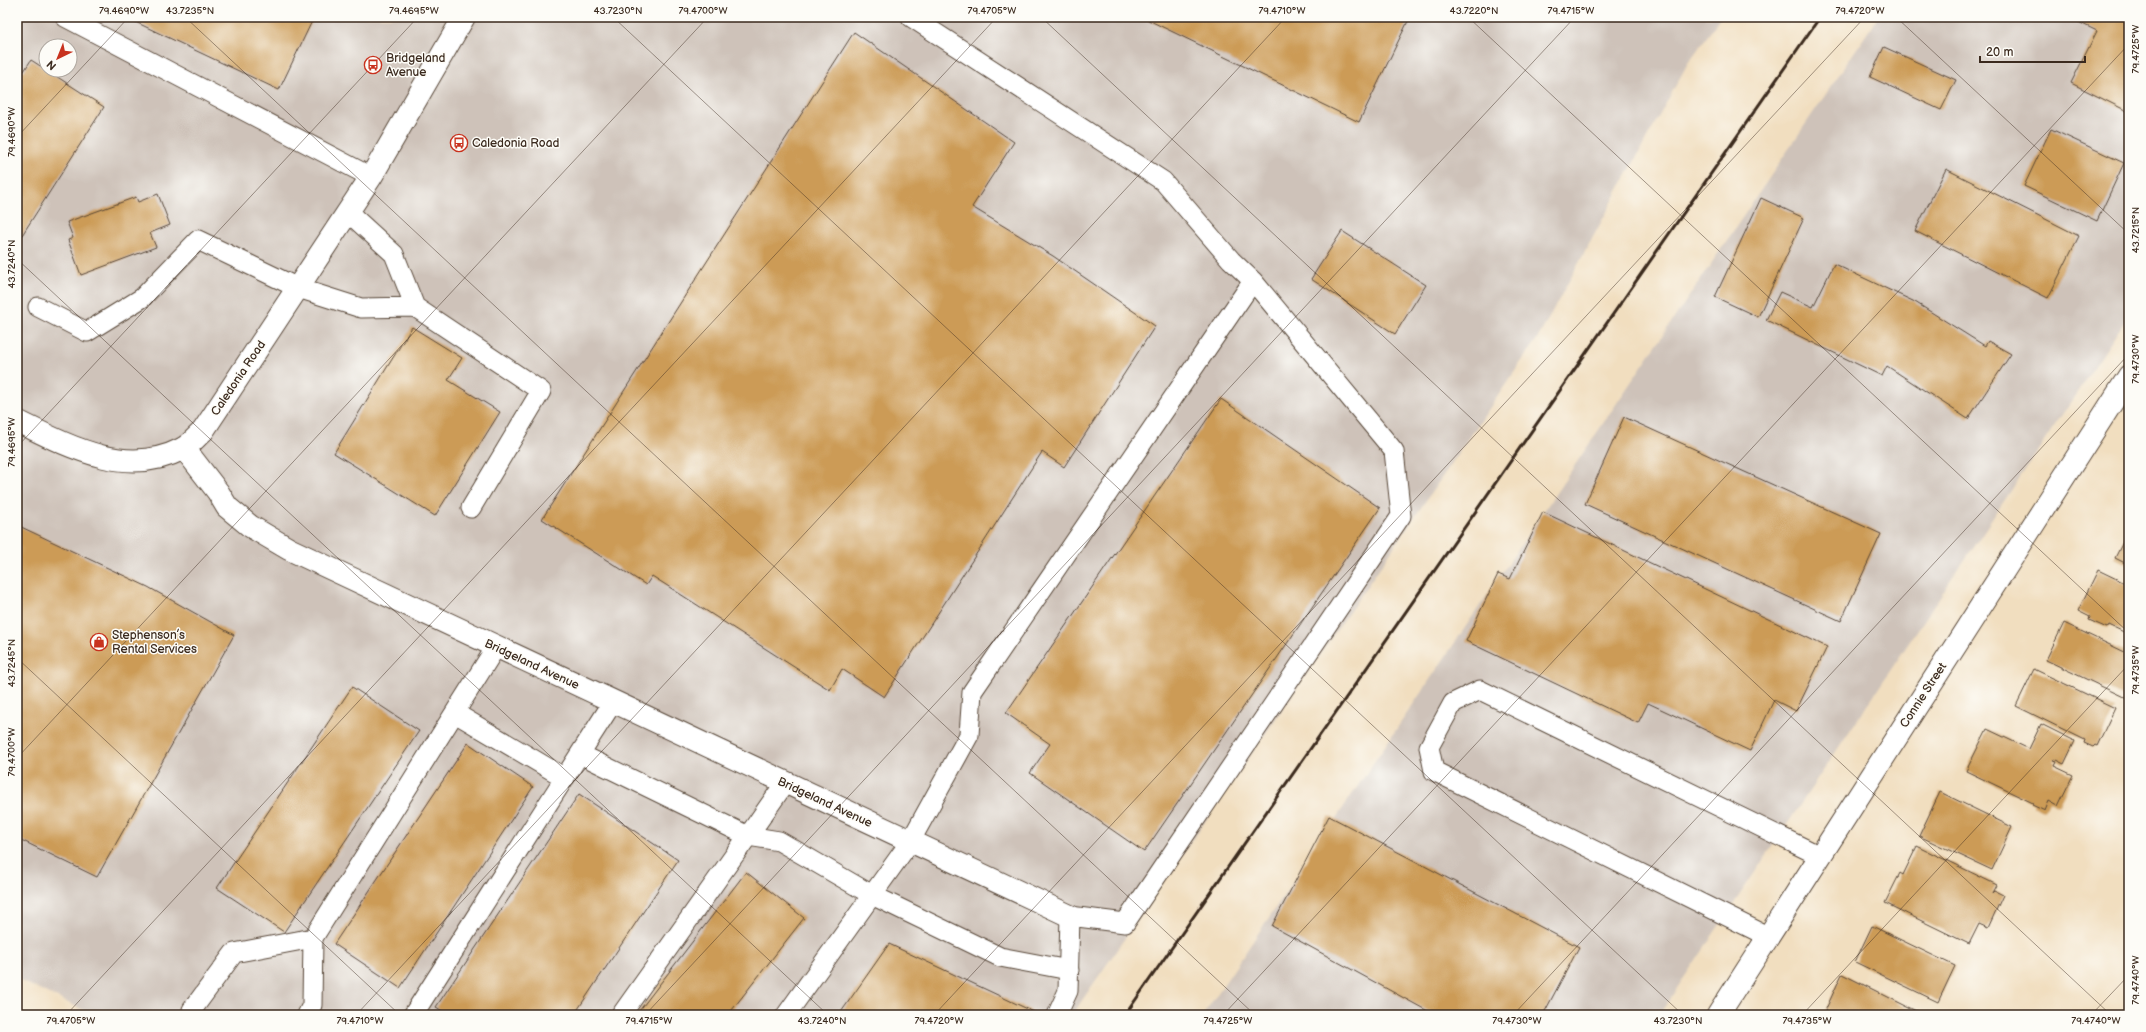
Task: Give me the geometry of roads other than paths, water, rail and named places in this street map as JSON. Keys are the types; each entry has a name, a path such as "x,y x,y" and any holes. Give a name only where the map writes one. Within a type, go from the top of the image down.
{"street":[{"name":"Caledonia Road","path":"184,448 203,431 349,213 464,17"},
{"name":"Connie Street","path":"1718,1015 2129,376"},
{"path":"17,421 78,450 96,456 147,460 166,456 184,448"},
{"name":"Bridgeland Avenue","path":"184,448 218,492 227,507 250,526 289,549 1070,916"}],"lane":[{"path":"64,17 371,177"},
{"path":"911,17 1163,181 1231,260 1253,281 1394,451 1401,516 1126,923 1070,916 1068,991 1057,1015"},
{"path":"349,213 394,254 415,308"},
{"path":"38,308 87,332 142,298 198,240 298,288 361,308 415,308 541,391 471,508"},
{"path":"786,1015 910,842 969,735 972,692 1253,281"},
{"path":"307,1015 312,1005 313,938 496,647"},
{"path":"1768,937 1434,771 1429,747 1452,704 1480,690 1820,856"},
{"path":"413,1015 613,702"},
{"path":"454,713 565,778"},
{"path":"580,754 748,836 779,841 872,895 1000,957 1069,970"},
{"path":"621,1015 785,783"},
{"path":"192,1010 234,953 313,938"}],"railway":[{"path":"1125,1015 1820,17"}],"place":[{"name":"Bridgeland Avenue","path":"373,65"},
{"name":"Caledonia Road","path":"459,143"},
{"name":"Stephenson’s Rental Services","path":"99,642"}]}
